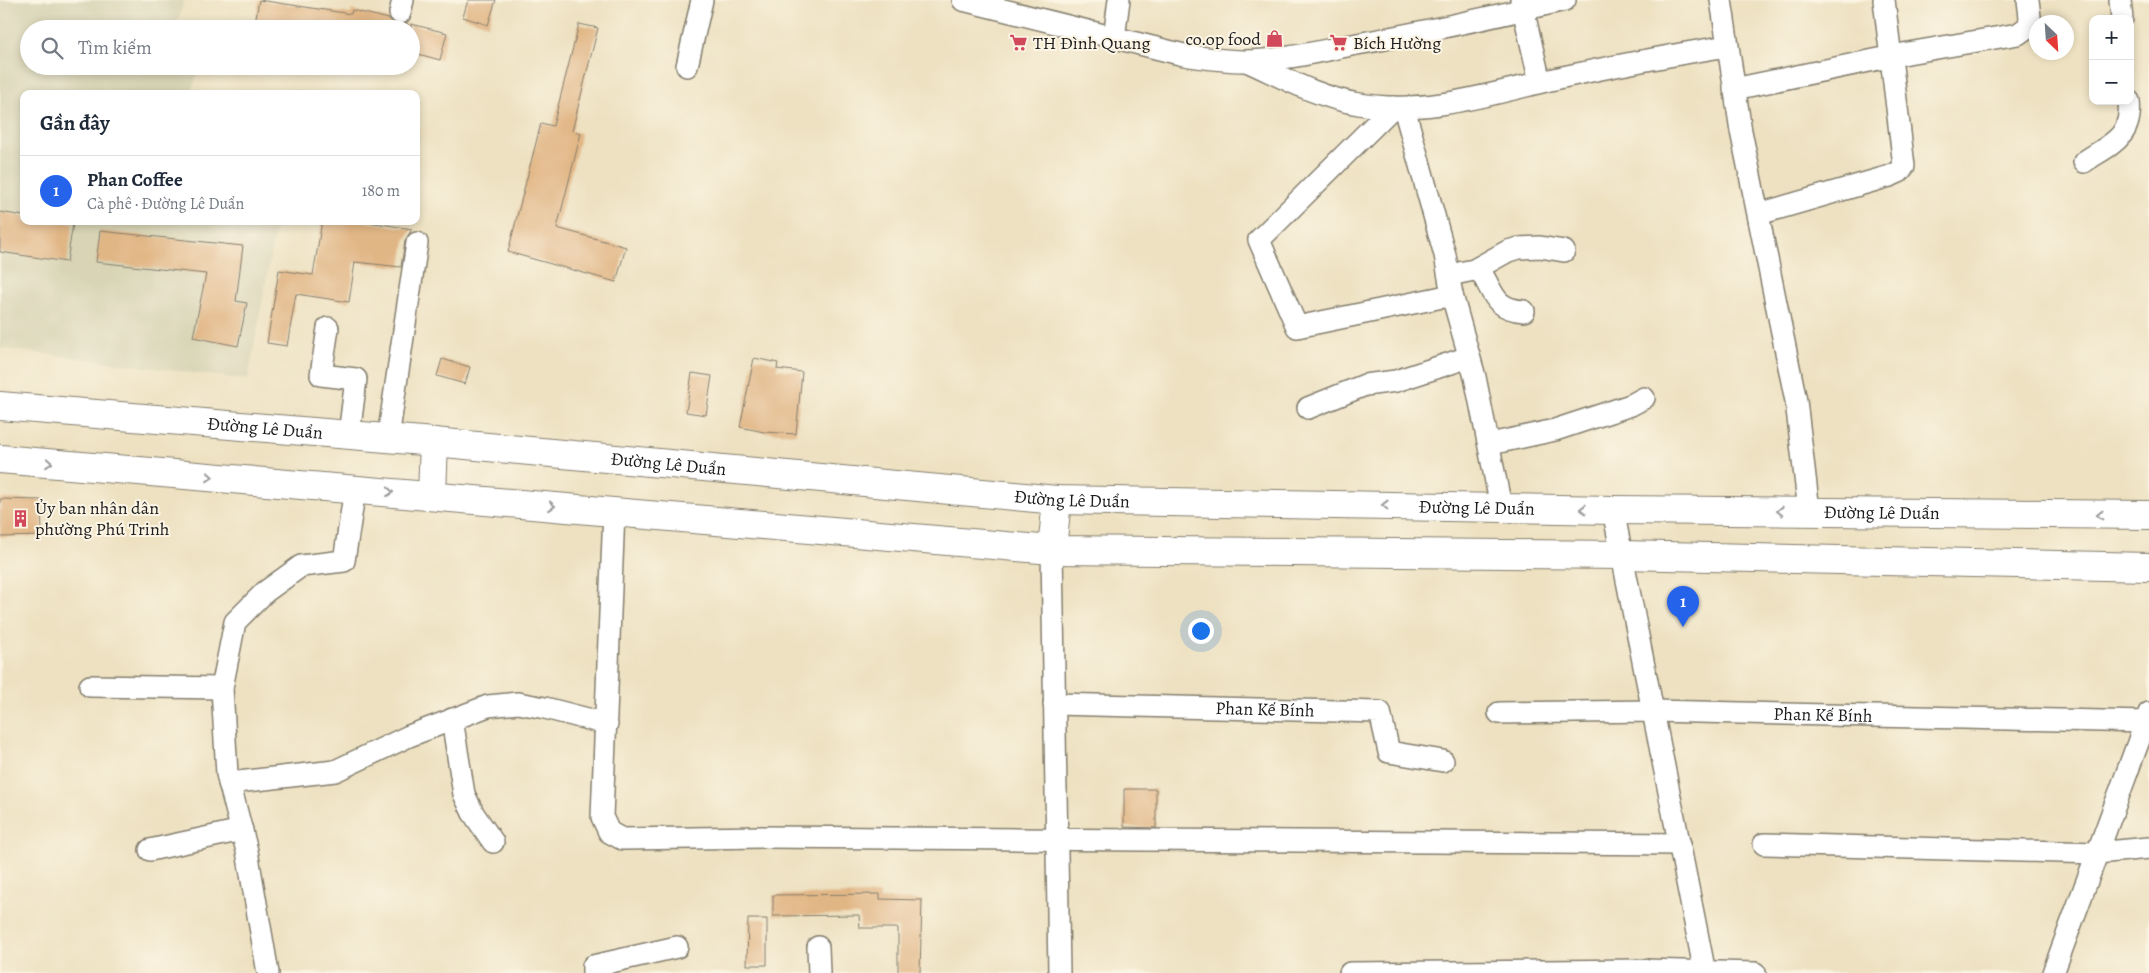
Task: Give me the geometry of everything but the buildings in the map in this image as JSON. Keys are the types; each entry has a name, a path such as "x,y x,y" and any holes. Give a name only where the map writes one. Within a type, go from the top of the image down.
{"main road":[{"name":"Đường Lê Duẩn","path":"0,406 434,442 1057,500 1613,510 2149,515"},
{"path":"432,495 434,442"},
{"path":"0,459 1052,550 1622,554 2149,567"},
{"path":"1052,550 1057,500"}],"street":[{"path":"687,66 702,0"},
{"path":"963,0 1184,55 1228,61 1247,61 1372,42 1522,5 1565,0"},
{"path":"1114,38 1119,0"},
{"path":"1722,0 1734,89 1796,401 1809,511"},
{"path":"1759,214 1890,176 1899,172 1904,166 1884,0"},
{"path":"1734,89 1890,56 2018,34 2028,26 2030,17 2028,0"},
{"path":"2120,0 2122,15"},
{"path":"1522,5 1540,82"},
{"path":"1247,61 1345,102 1398,108 1453,102 1641,60 1727,46"},
{"path":"2084,162 2122,135 2128,127 2131,116 2130,105"},
{"path":"1398,108 1451,285 1470,357 1490,444 1501,508"},
{"path":"1398,108 1259,240 1297,327 1451,285 1508,251 1519,248 1540,247 1564,251"},
{"path":"388,438 417,243"},
{"path":"1478,268 1502,306 1524,310"},
{"path":"328,328 321,375 356,379 349,435"},
{"path":"1308,408 1365,385 1396,381 1470,357"},
{"path":"1490,444 1555,430 1632,405 1644,398"},
{"path":"268,973 247,851 229,783 224,737 222,688 235,622 265,592 300,566 344,561 355,489"},
{"path":"1613,510 1705,972"},
{"path":"614,511 602,817 609,832 622,839 763,837 1680,844"},
{"path":"1052,550 1059,973"},
{"path":"90,686 222,688"},
{"path":"229,783 334,771 452,719 488,706 518,703 607,724"},
{"name":"Phan Kế Bính","path":"1054,704 1380,712 1389,752 1443,761"},
{"name":"Phan Kế Bính","path":"1499,713 1653,711 2147,718"},
{"path":"2054,973 2147,718"},
{"path":"452,719 464,794 473,813 493,842"},
{"path":"150,850 242,830"},
{"path":"1764,844 2097,853 2149,848"},
{"path":"593,973 593,966 677,946"},
{"path":"818,947 819,973"},
{"path":"1350,973 1644,970 1755,973"}],"shaded area":[{"path":"0,0 184,0 178,20 20,20 20,75 197,75 191,90 20,90 20,225 276,225 248,380 0,348"}],"place":[{"name":"co.op food","path":"1275,39"},
{"name":"TH Đình Quang","path":"1019,43"},
{"name":"Bích Hường","path":"1339,43"},
{"name":"Ủy ban nhân dân phường Phú Trinh","path":"21,518"},
{"name":"Phan Coffee","path":"1683,627"}]}
